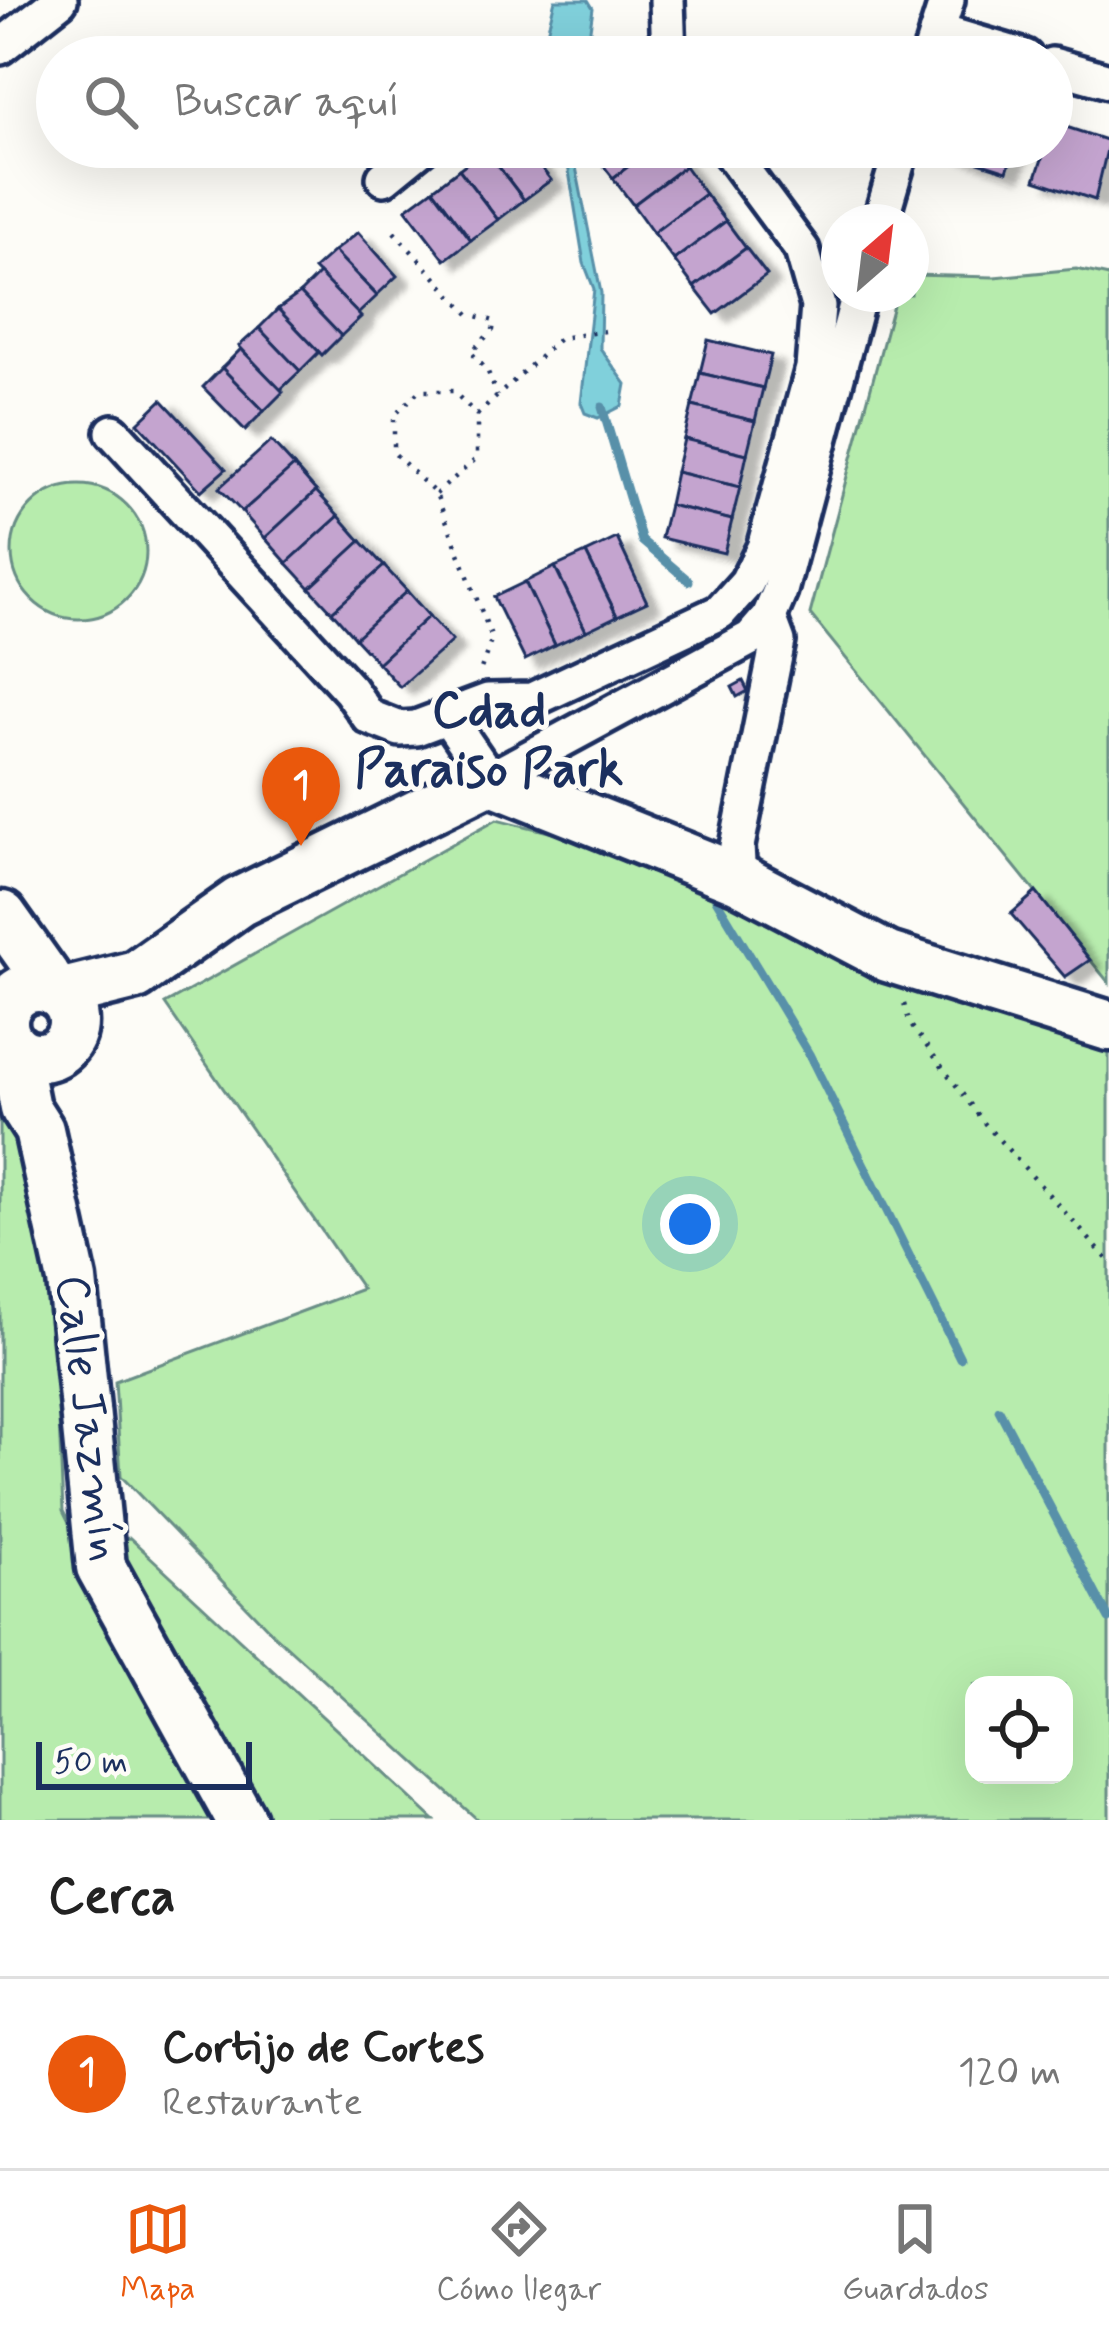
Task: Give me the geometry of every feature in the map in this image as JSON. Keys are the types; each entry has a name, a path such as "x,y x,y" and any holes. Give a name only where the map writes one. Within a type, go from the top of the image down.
{"street":[{"path":"0,46 60,0"},
{"path":"667,0 668,36"},
{"path":"1073,71 1109,81"},
{"path":"384,178 396,168"},
{"path":"112,432 370,717 400,729 459,721 488,701 532,700 720,612 747,582 764,548 813,368 818,306 802,250 741,168"},
{"path":"885,204 896,168"},
{"path":"1,919 38,1012 122,994 136,975 239,902 490,779 728,654 769,617 854,312"},
{"path":"739,879 737,846 778,641 769,617"},
{"path":"459,721 490,779 739,879 888,957 1109,1026"},
{"name":"Calle Jazmín","path":"38,1012 25,1108 39,1130 72,1280 101,1567 241,1820"}],"path":[{"path":"394,232 469,314 494,321 493,330 471,352 488,372 496,396"},
{"path":"436,494 477,458 477,415 496,396 560,338 605,331"},
{"path":"459,721 492,638 436,494 394,453 394,416 419,391 453,391 477,415"},
{"path":"888,957 910,1024 1109,1262"}],"green space":[{"path":"1076,269 1109,276 1109,983 810,614 891,312 929,312 929,275 994,277"},
{"path":"79,485 105,490 126,505 141,526 146,552 141,578 126,599 105,614 79,619 53,614 32,599 17,578 12,552 17,526 32,505 53,490"},
{"path":"497,819 593,843 1109,1040 1109,1820 478,1820 273,1634 121,1476 115,1381 362,1289 165,1004"},
{"path":"0,1040 54,1304 63,1511 216,1820 0,1820"},
{"path":"130,1538 434,1820 261,1820 122,1565 117,1539"}],"water":[{"path":"555,0 588,0 593,8 589,36 550,36"},
{"path":"568,168 576,168 601,293 600,348 626,384 622,406 598,418 585,413 581,403 594,289 584,263"}],"building":[{"path":"1073,129 1109,141 1095,200 1035,180 1039,168 1073,168"},
{"path":"500,168 542,168 551,180 524,200"},
{"path":"500,168 524,200 498,220 459,169"},
{"path":"605,168 626,168 613,178"},
{"path":"626,168 682,168 633,205 613,178"},
{"path":"682,168 705,194 653,233 633,205"},
{"path":"459,169 498,220 471,240 433,189"},
{"path":"433,189 471,240 445,260 406,209"},
{"path":"705,194 726,221 674,260 653,233"},
{"path":"726,221 746,248 694,287 674,260"},
{"path":"358,232 397,276 377,295 334,251"},
{"path":"746,248 767,275 715,314 694,287"},
{"path":"334,251 377,296 358,314 314,269"},
{"path":"319,274 361,317 341,336 300,293"},
{"path":"300,293 341,336 322,355 278,309"},
{"path":"278,309 319,352 300,371 259,328"},
{"path":"259,328 300,371 280,390 239,346"},
{"path":"708,340 771,355 763,388 700,373"},
{"path":"241,349 283,392 264,411 222,368"},
{"path":"222,368 264,411 245,430 203,387"},
{"path":"700,373 763,388 755,421 692,406"},
{"path":"162,400 226,469 201,491 138,423"},
{"path":"692,406 755,421 747,454 684,439"},
{"path":"684,439 747,454 740,487 676,472"},
{"path":"271,441 294,466 242,512 219,488"},
{"path":"294,466 316,491 265,538 242,512"},
{"path":"676,472 740,487 732,520 669,505"},
{"path":"316,491 339,516 287,563 265,538"},
{"path":"669,505 732,520 724,553 661,538"},
{"path":"339,516 361,541 310,588 287,563"},
{"path":"617,538 647,602 617,616 586,553"},
{"path":"361,541 384,566 332,612 310,588"},
{"path":"586,553 617,616 586,631 555,567"},
{"path":"384,566 407,591 355,638 332,612"},
{"path":"555,567 586,631 555,645 525,582"},
{"path":"525,582 555,645 525,660 494,597"},
{"path":"407,591 429,616 378,663 355,638"},
{"path":"429,616 452,641 400,687 378,663"},
{"path":"743,681 748,691 737,697 732,687"},
{"path":"1036,892 1090,960 1065,977 1011,914"}],"waterway":[{"path":"602,407 642,541 689,581"},
{"path":"716,899 809,1054 960,1358"},
{"path":"999,1410 1109,1619"}],"place":[{"name":"Cortijo de Cortes","path":"301,846"}],"district":[{"name":"Cdad Paraiso Park","path":"489,741"}]}
